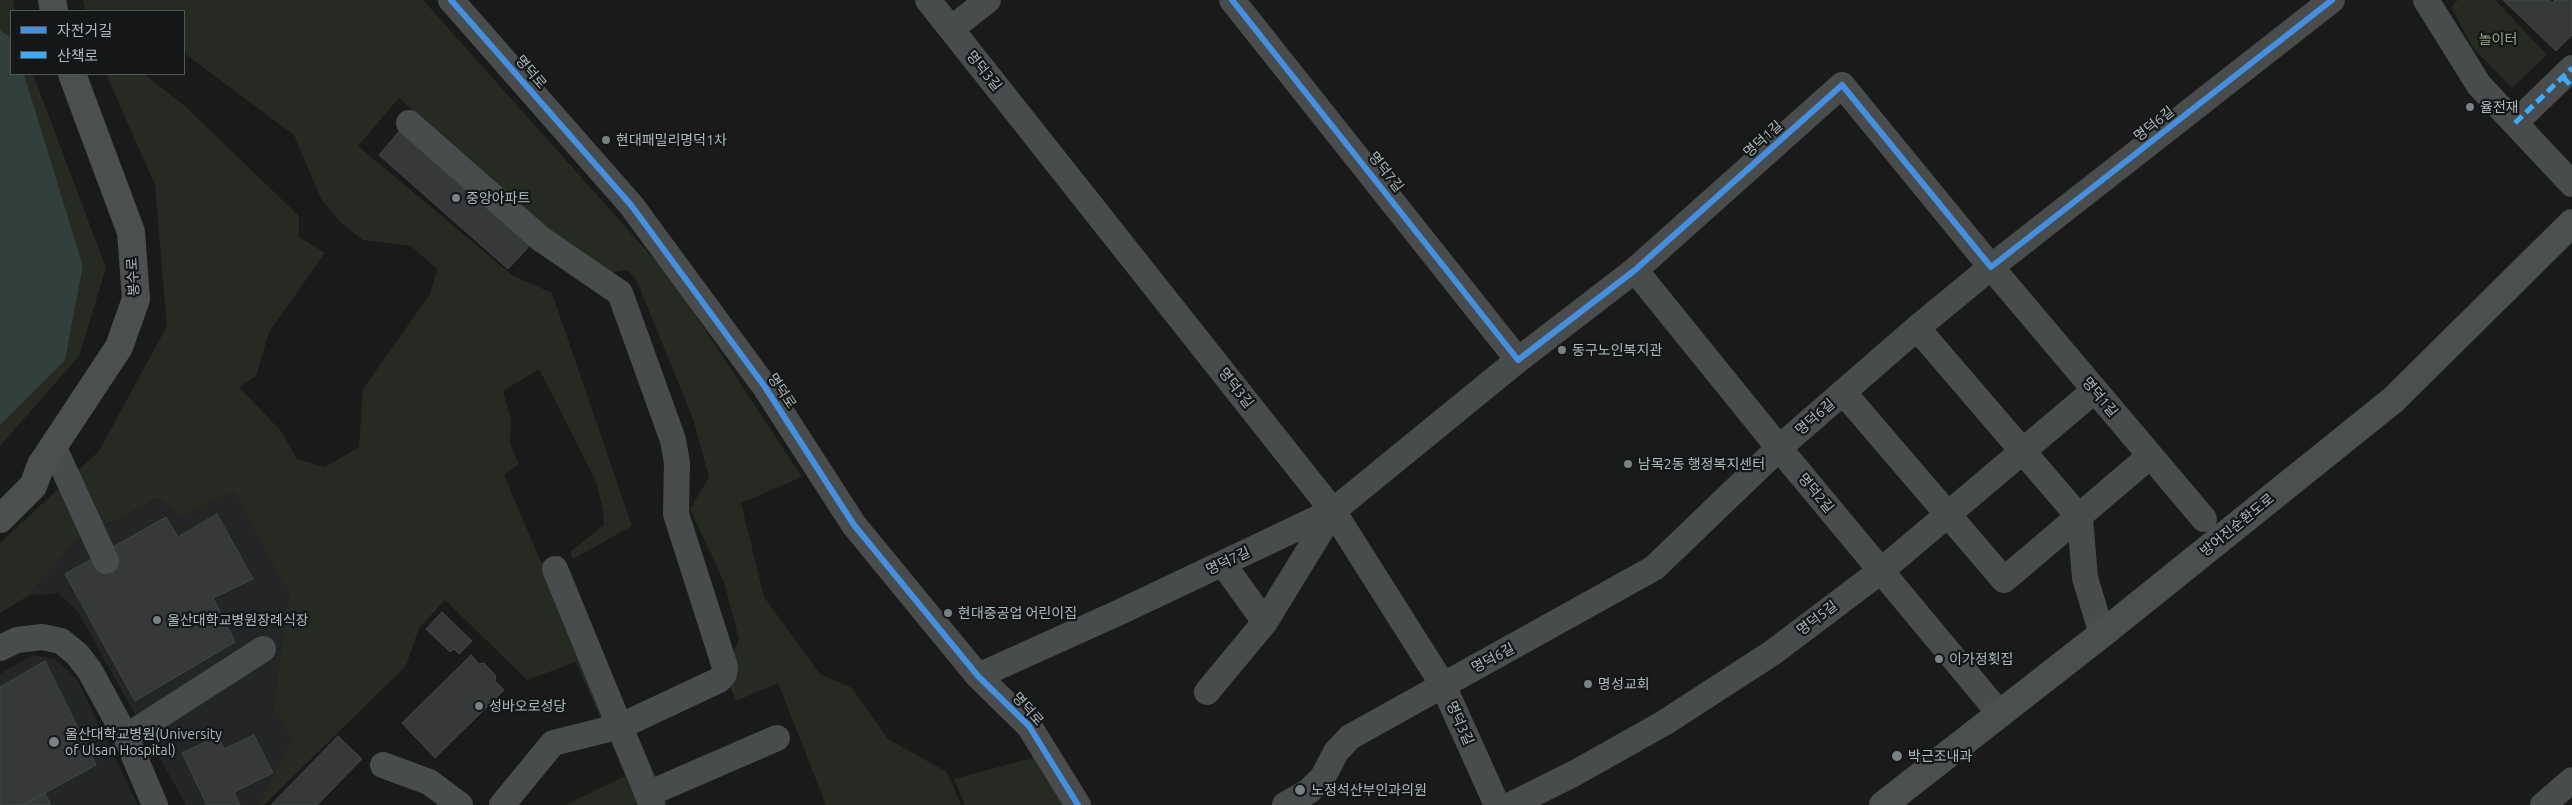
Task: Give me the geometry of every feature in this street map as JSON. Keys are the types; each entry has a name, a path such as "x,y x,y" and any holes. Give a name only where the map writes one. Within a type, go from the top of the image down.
{"main road":[{"name":"봉수로","path":"0,519 33,486 48,456 119,347 136,299 131,232 72,75"},
{"name":"방어진순환도로","path":"1884,805 2102,634 2393,400 2572,223"},
{"path":"0,492 20,472 48,456"}],"street":[{"name":"명덕로","path":"451,0 631,205 766,387 854,525 978,676 1029,726 1078,805"},
{"name":"명덕3길","path":"928,0 1333,511 1443,685 1497,805"},
{"path":"951,29 988,0"},
{"name":"명덕7길","path":"978,676 1333,511 1518,360 1232,0"},
{"name":"명덕6길","path":"1285,805 1309,791 1323,777 1336,752 1350,737 1577,613 1654,568 1779,448 1917,328 1991,267 2332,0"},
{"path":"2426,0 2479,85 2572,184"},
{"path":"2515,123 2569,77"},
{"name":"명덕1길","path":"1518,360 1634,270 1842,85 1991,267 2204,519"},
{"path":"409,123 541,239 620,293 669,431 677,463 676,514 725,667 719,680 621,726 553,743 502,805"},
{"name":"명덕2길","path":"1634,270 2000,714"},
{"path":"1917,328 2021,452 2080,518 2084,578 2102,634"},
{"name":"명덕5길","path":"1511,805 1575,773 1664,723 1772,653 1882,570 1946,513 2095,390"},
{"path":"1843,392 2004,580 2080,518 2150,456"},
{"path":"48,456 106,561"},
{"path":"1207,692 1265,622 1333,511"},
{"path":"1222,564 1265,622"},
{"path":"555,569 650,800 777,738"},
{"path":"0,648 17,640 42,636 61,641 77,654 90,671 126,737 155,805"},
{"path":"126,737 263,649"},
{"path":"383,765 429,782 460,805"},
{"path":"2543,805 2572,780"}],"shaded area":[{"path":"0,30 10,37 10,75 24,75 83,266 65,360 0,425"},
{"path":"234,492 289,594 273,708 291,740 257,805 186,805 78,612 58,593 28,596 76,541 160,498 181,517"},
{"name":"울산대학교병원(University of Ulsan Hospital)","path":"32,655 55,659 77,679 138,805 0,805 0,674"}],"green space":[{"path":"0,0 13,0 15,10 10,10 10,37 0,30"},
{"path":"83,0 423,0 671,278 802,477 741,503 764,597 820,674 852,688 888,739 947,772 961,805 826,805 778,683 736,701 728,682 730,661 739,639 724,582 690,509 709,477 693,419 636,279 627,270 608,273 550,234 399,98 358,146 512,275 552,293 632,526 573,559 570,552 604,525 603,509 596,481 539,369 503,391 511,419 510,444 519,464 504,475 541,562 560,555 668,805 565,805 625,776 576,662 527,680 445,600 419,628 406,666 264,805 257,805 291,740 273,708 289,594 234,492 181,517 159,498 76,541 28,596 0,613 0,543 99,451 167,326 155,185 106,75 145,75 186,107 299,216 299,237 325,253 269,332 256,376 239,387 281,431 297,459 325,467 359,447 363,389 430,294 437,269 411,246 363,240 341,223 321,199 294,135 185,54 185,10 85,10"},
{"name":"놀이터","path":"2458,0 2495,0 2547,55 2512,88 2473,48 2451,7"},
{"path":"24,75 33,75 106,268 79,356 0,446 0,425 65,360 83,266"},
{"path":"1039,756 1070,805 965,805 954,779"}],"building":[{"path":"2503,0 2550,0 2552,3 2555,0 2572,0 2572,35 2556,51"},
{"name":"중앙아파트","path":"403,127 533,242 508,269 379,155"},
{"name":"울산대학교병원장례식장","path":"217,514 253,579 213,598 235,642 135,701 65,574 166,517 178,537"},
{"path":"442,612 472,641 459,654 454,649 450,652 426,629"},
{"name":"성바오로성당","path":"471,655 479,664 484,663 496,676 495,681 504,690 435,758 402,723"},
{"name":"울산대학교병원(University of Ulsan Hospital)","path":"45,661 96,765 23,805 0,805 0,687"},
{"path":"254,735 273,773 234,792 240,805 207,805 182,753 218,736 224,749"},
{"path":"338,736 362,759 317,805 271,805"},
{"path":"45,793 51,805 23,805"}],"marked path":[{"path":"2515,123 2572,68"},
{"path":"2563,77 2572,87"}],"cycle path":[{"path":"451,0 631,205 765,387 854,525 978,676 1029,726 1078,805"},
{"path":"1232,0 1518,360 1635,270 1842,85 1991,267 2332,0"}],"place":[{"name":"율전재","path":"2470,107"},
{"name":"현대패밀리명덕1차","path":"606,140"},
{"name":"중앙아파트","path":"456,198"},
{"name":"동구노인복지관","path":"1562,350"},
{"name":"남목2동 행정복지센터","path":"1628,464"},
{"name":"현대중공업 어린이집","path":"948,613"},
{"name":"울산대학교병원장례식장","path":"157,620"},
{"name":"이가정횟집","path":"1939,659"},
{"name":"명성교회","path":"1588,684"},
{"name":"성바오로성당","path":"479,706"},
{"name":"울산대학교병원(University of Ulsan Hospital)","path":"54,742"},
{"name":"박근조내과","path":"1897,756"},
{"name":"노정석산부인과의원","path":"1300,790"}]}
